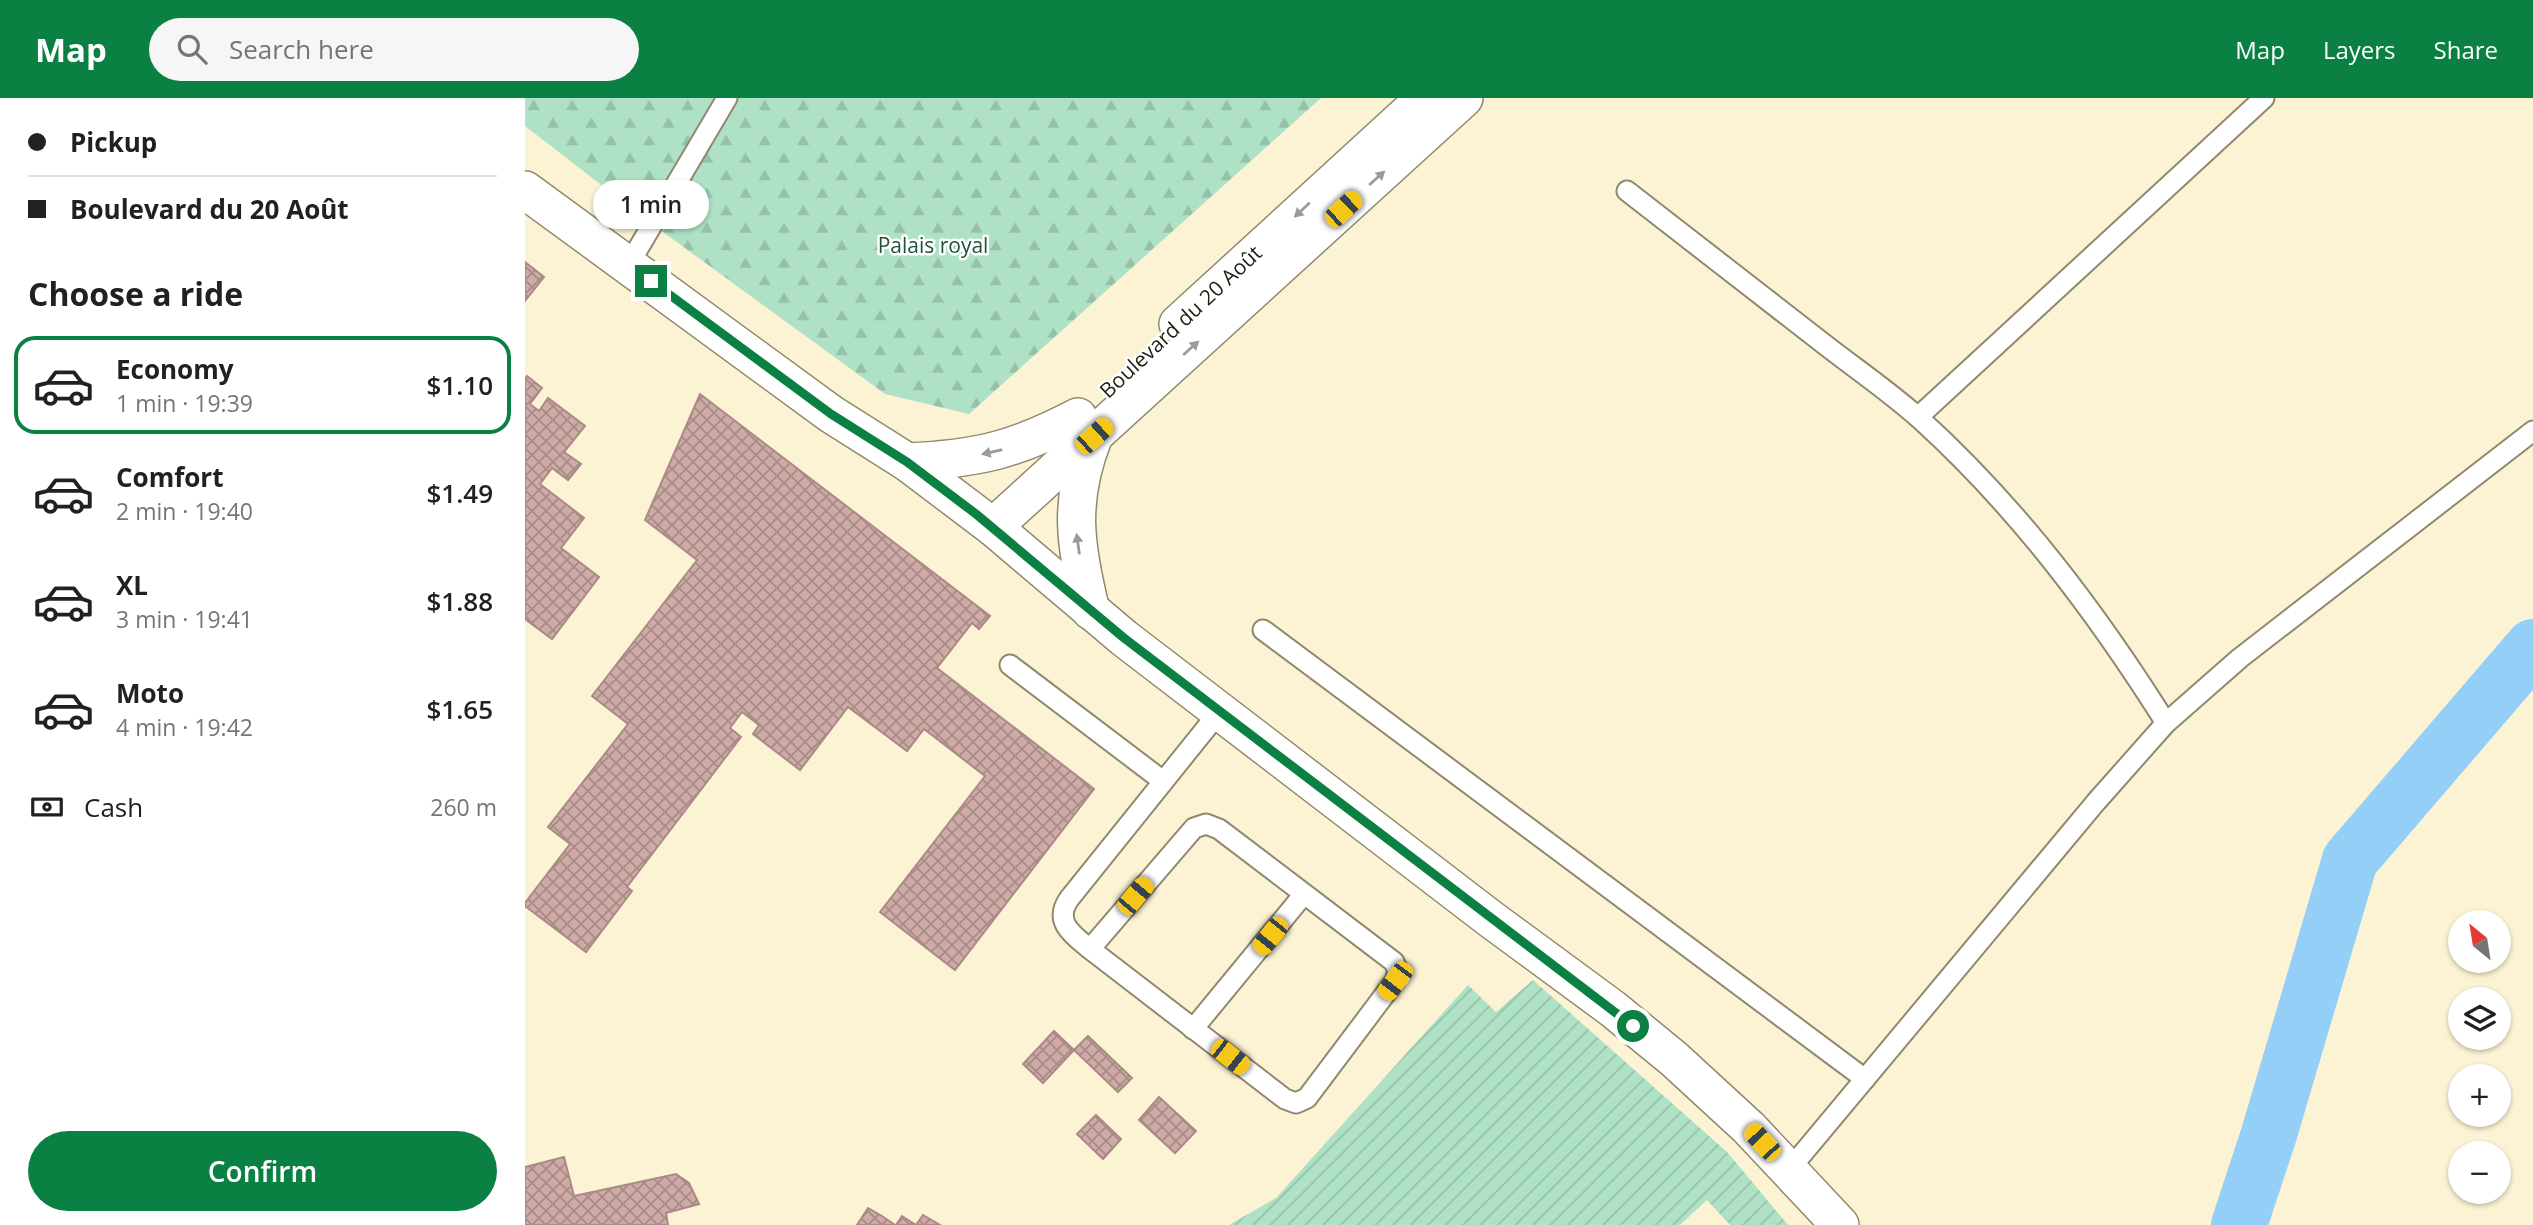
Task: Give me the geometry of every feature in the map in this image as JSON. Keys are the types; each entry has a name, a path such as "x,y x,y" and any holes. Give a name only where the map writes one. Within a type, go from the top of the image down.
{"street":[{"name":"Boulevard du 20 Août","path":"984,520 1086,426 1425,98"},
{"name":"Boulevard du 20 Août","path":"1086,426 1464,98"},
{"path":"525,190 831,414 907,462 984,520 1091,611 1220,711 1492,920 1613,1009 1674,1059 1749,1128 1840,1225"},
{"path":"907,462 952,460 996,452 1086,426 1083,464 1076,495 1076,526 1084,584 1091,611"}],"lane":[{"path":"629,264 727,98"},
{"path":"1918,417 2264,98"},
{"path":"1627,191 1918,417 2011,510 2053,561 2094,613 2166,723"},
{"path":"1789,1170 2130,762 2166,723 2240,658 2533,430"},
{"path":"1263,630 1865,1079"},
{"path":"1010,665 1163,782"},
{"path":"1090,949 1189,833 1206,824 1219,829 1394,962 1398,971 1395,981 1307,1098 1296,1103 1290,1102 1090,949 1068,931 1062,915 1064,906 1220,711"},
{"path":"1193,1028 1304,894"}],"green space":[{"name":"Palais royal","path":"525,98 1321,98 969,414 885,394 652,224 525,126"},
{"path":"1533,980 1727,1152 1788,1225 1730,1225 1707,1200 1680,1225 1229,1225 1276,1198 1468,985 1496,1012"}],"building":[{"path":"525,262 544,277 525,301"},
{"path":"527,376 542,388 530,404 539,411 548,398 585,426 564,452 581,464 568,480 552,468 540,484 584,518 561,548 599,577 552,639 525,619"},
{"path":"700,394 990,616 979,629 972,623 937,668 1094,789 955,970 880,912 985,776 924,729 907,751 848,707 800,770 753,734 759,725 742,712 730,728 741,737 627,887 632,891 586,952 525,906 570,844 548,827 628,724 592,696 697,560 645,520"},
{"path":"1054,1031 1074,1050 1043,1083 1023,1064"},
{"path":"1088,1036 1132,1078 1118,1092 1074,1050"},
{"path":"1159,1097 1196,1131 1175,1153 1139,1120"},
{"path":"1096,1115 1121,1139 1103,1159 1077,1134"},
{"path":"564,1157 574,1196 676,1174 689,1183 699,1204 666,1213 668,1225 525,1225 525,1167"},
{"path":"868,1208 882,1216 895,1225 857,1225"},
{"path":"923,1215 940,1225 916,1225"},
{"path":"902,1216 916,1225 896,1225"}],"waterway":[{"path":"2239,1225 2269,1134 2350,860 2533,647"}],"route":[{"path":"651,281 831,414 907,462 976,514 1124,638 1633,1026"}]}
